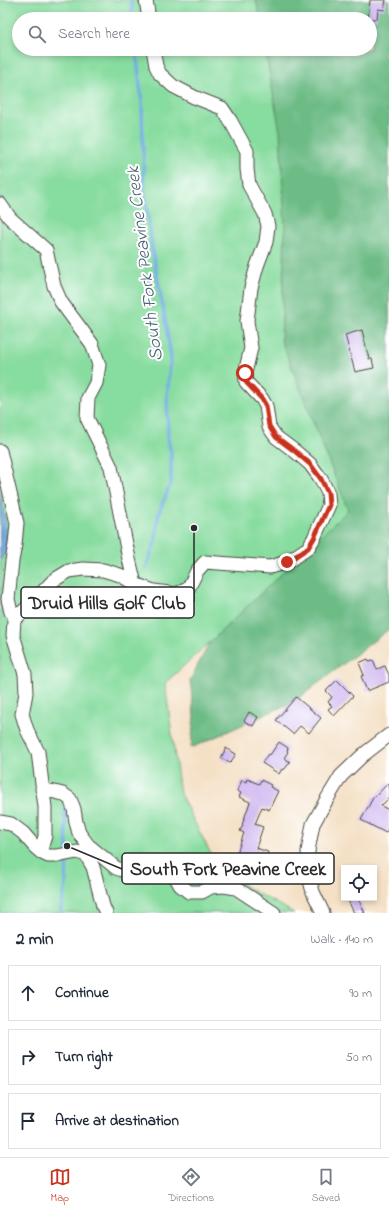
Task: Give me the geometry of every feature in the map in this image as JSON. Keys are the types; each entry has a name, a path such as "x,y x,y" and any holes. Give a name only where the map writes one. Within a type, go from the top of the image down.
{"street":[{"path":"146,0 148,12"},
{"path":"10,612 31,604 54,580 70,571 83,569 103,570 154,591 176,594 188,589 197,571 205,562 270,566 287,562 308,548 329,505 328,493 321,479 310,464 276,437 269,426 266,406 262,399 246,382 245,373 251,348 247,321 251,288 266,242 268,226 265,214 249,185 247,151 222,108 194,97 173,86 160,74 156,66 154,56"},
{"path":"0,204 10,218 46,250 54,286 61,302 92,344 99,365 96,383 88,398 87,418 111,467 128,559 135,584"},
{"path":"0,451 16,523 15,545 8,599 10,612 14,620 13,635 25,674 26,693 22,714 27,730 38,752 44,807 45,836 42,846 36,847"},
{"path":"323,913 313,892 309,877 308,851 313,824 341,776 363,755 389,735"},
{"path":"42,789 63,794 70,799 74,809 79,833 88,845 116,868 128,872 165,869 174,874 180,885 189,892 202,892 211,887 224,886 236,888 274,913"},
{"path":"0,822 11,824 23,833 42,853 48,856 57,856 76,852 86,855 93,867 106,913"}],"green space":[{"path":"0,0 253,0 289,12 12,12 12,56 316,56 389,230 389,612 210,642 165,683 180,794 212,856 248,888 294,913 0,913"},
{"path":"256,0 389,0 389,40 384,54 389,65 389,629 295,701 191,748 194,716 190,680 210,642 348,510 281,340 285,228 280,132 266,56 377,56 377,12 259,12"}],"water":[{"path":"0,494 5,525 6,549 0,560"}],"building":[{"path":"370,0 386,0 384,10 378,9 377,19 377,12 369,12"},
{"path":"362,330 369,359 372,359 374,368 355,372 345,335"},
{"path":"368,659 369,661 373,660 377,669 385,666 389,675 389,682 367,691 361,676 364,675 359,663"},
{"path":"337,680 353,696 334,716 328,709 332,706 328,702 332,697 326,691"},
{"path":"296,697 321,718 309,733 300,726 293,734 276,720"},
{"path":"249,712 258,717 253,726 244,721"},
{"path":"279,742 288,748 288,752 284,758 290,762 279,774 262,763"},
{"path":"226,748 236,754 230,763 221,758"},
{"path":"247,779 259,784 261,780 271,785 270,787 278,791 269,810 262,807 255,824 263,827 256,848 268,852 261,874 246,869 249,863 247,862 248,857 237,853 244,833 240,831 250,802 239,797 241,793 237,791 242,780 246,782"},
{"path":"389,782 389,798 381,806 389,810 389,827 386,833 361,820 374,796 375,797"},
{"path":"348,901 359,901 365,913 354,913"}],"waterway":[{"name":"South Fork Peavine Creek","path":"131,0 132,12"},
{"name":"South Fork Peavine Creek","path":"137,56 142,104 144,186 152,248 171,357 167,394 168,440 171,452 171,483 158,515 156,539 146,568"},
{"name":"South Fork Peavine Creek","path":"65,810 67,850"},
{"name":"South Fork Peavine Creek","path":"60,913 66,884 67,857"}],"place":[{"name":"Druid Hills Golf Club","path":"194,528"},
{"name":"South Fork Peavine Creek","path":"67,846"}],"route":[{"path":"245,373 246,382 262,399 266,406 269,426 276,437 310,464 321,479 328,493 329,505 314,538 308,548 287,562"}]}
